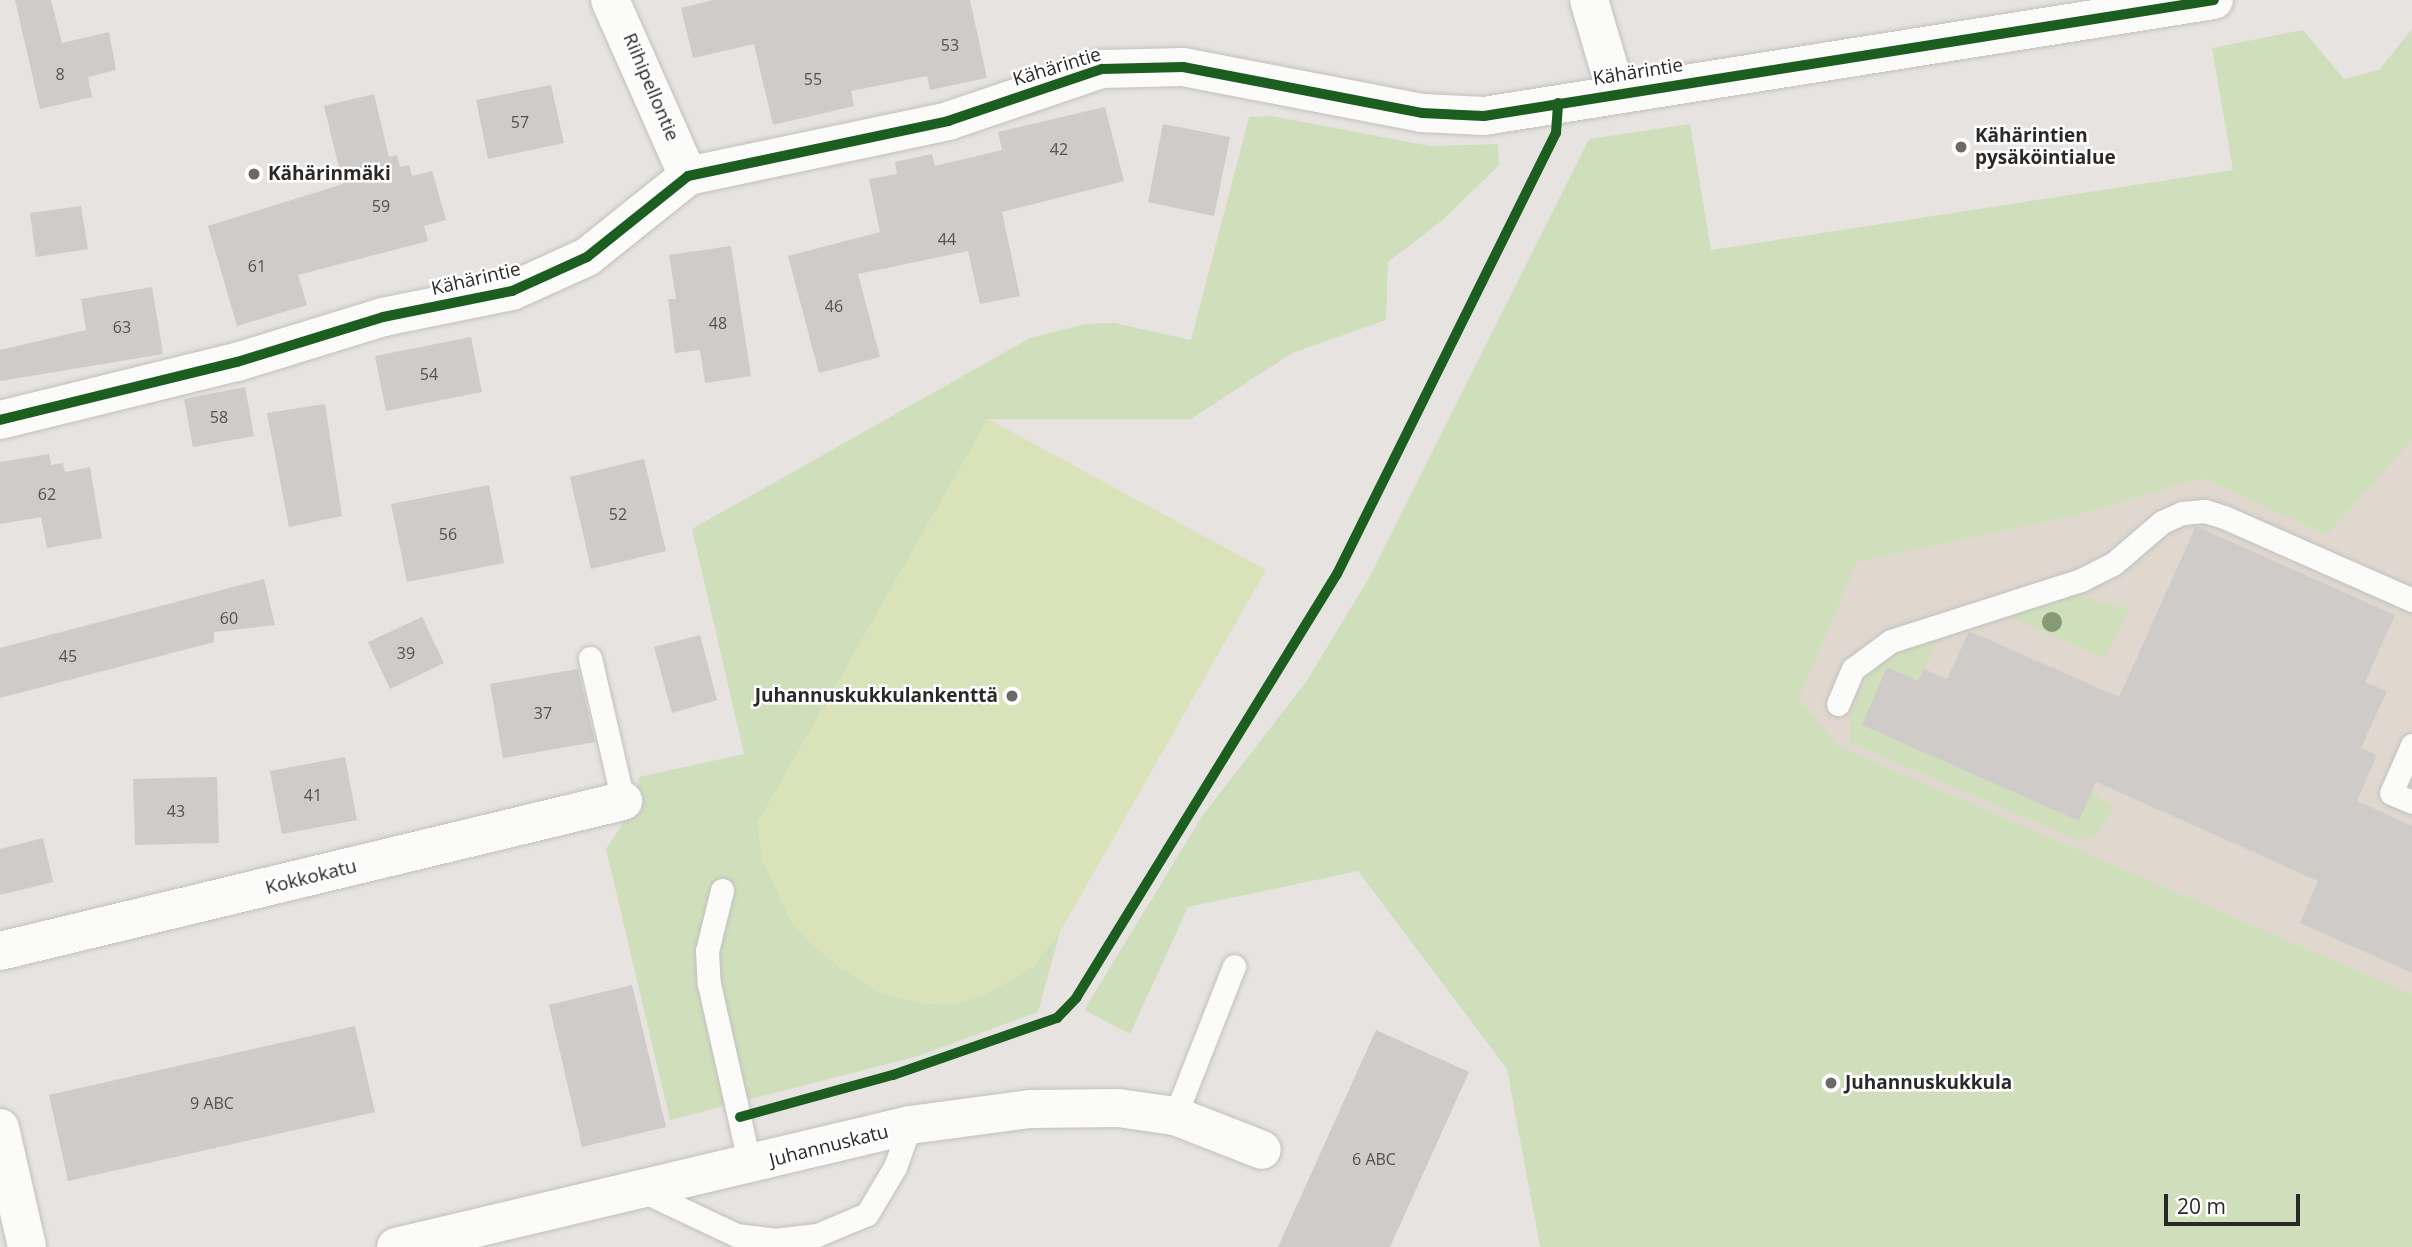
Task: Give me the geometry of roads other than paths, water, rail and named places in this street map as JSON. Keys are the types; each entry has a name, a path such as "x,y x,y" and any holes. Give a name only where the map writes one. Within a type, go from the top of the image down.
{"street":[{"name":"Riihipellontie","path":"610,0 688,176"},
{"path":"1590,0 1616,92"},
{"name":"Kähärintie","path":"0,420 237,362 383,317 512,291 587,257 688,176 948,121 1102,69 1183,67 1453,118 2214,0"},
{"name":"Kokkokatu","path":"0,951 623,801"},
{"name":"Juhannuskatu","path":"396,1247 750,1166 911,1125 1030,1109 1118,1108 1175,1116 1262,1150"},
{"path":"0,1128 27,1247"}],"lane":[{"path":"1838,704 1853,669 1891,641 2081,580 2113,565 2162,522 2182,513 2205,511 2224,517 2412,600"},
{"path":"590,658 623,801"},
{"path":"2412,745 2391,793 2412,802"},
{"path":"722,890 707,951 709,984 750,1166"},
{"path":"1175,1116 1234,966"},
{"path":"641,1190 707,1224 776,1244 817,1235 867,1214 895,1167 911,1125"}],"place":[{"name":"Kähärintien pysäköintialue","path":"1961,147"},
{"name":"Kähärinmäki","path":"254,174"},
{"name":"Juhannuskukkulankenttä","path":"1012,696"},
{"name":"Juhannuskukkula","path":"1831,1083"}]}
